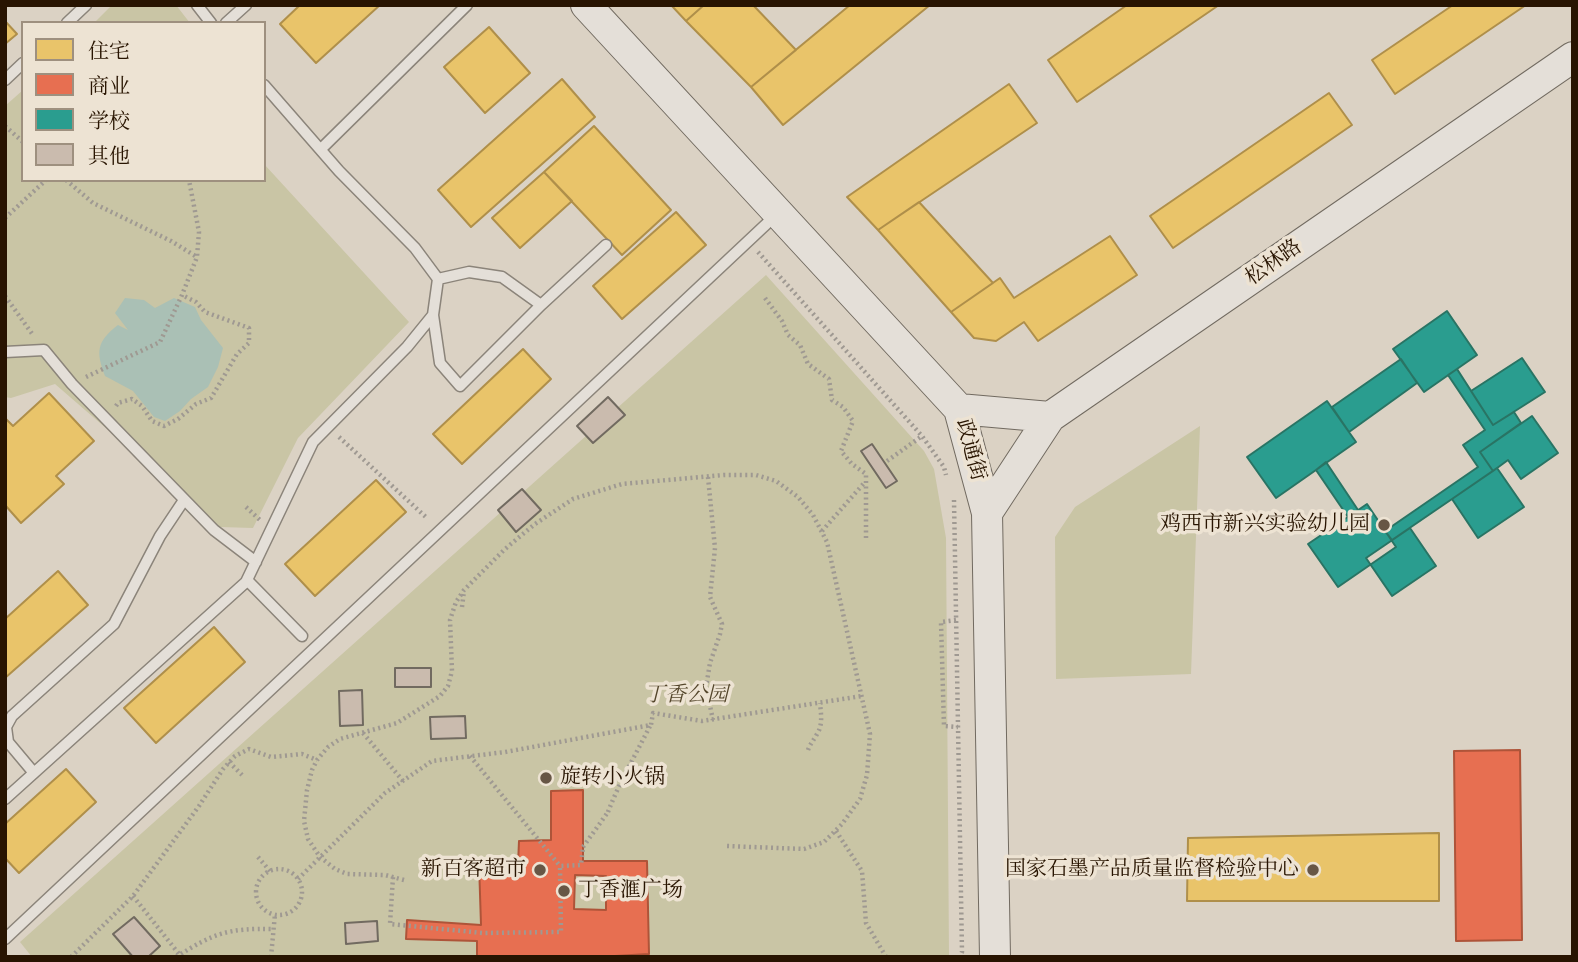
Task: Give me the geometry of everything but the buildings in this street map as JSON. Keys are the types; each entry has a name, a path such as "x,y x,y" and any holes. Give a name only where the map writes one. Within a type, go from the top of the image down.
{"street":[{"name":"政通街","path":"586,5 959,409 987,513 995,957"},
{"name":"松林路","path":"1050,417 1573,57"},
{"path":"959,409 1050,417 987,513"}],"lane":[{"path":"69,21 86,5"},
{"path":"197,5 209,21"},
{"path":"228,21 246,5"},
{"path":"321,149 467,5"},
{"path":"5,80 21,66"},
{"path":"266,87 415,248 438,279 433,315 440,363 460,386 606,245"},
{"path":"5,939 778,213"},
{"path":"438,279 469,272 502,277 541,305"},
{"path":"5,800 247,580 313,442 407,347 433,315"},
{"path":"5,352 44,350 72,384 184,500 214,530 256,562"},
{"path":"34,773 8,742 6,727 12,716 114,624 160,536 184,500"},
{"path":"247,580 302,636"}],"path":[{"path":"5,126 21,140"},
{"path":"5,218 44,182"},
{"path":"68,182 93,203 197,257"},
{"path":"100,370 160,342 183,295 197,257 199,232 189,182"},
{"path":"748,241 922,436 944,467 947,478"},
{"path":"105,417 118,403 132,399 142,406 152,421 164,426 178,419 196,404 211,398 237,354 249,343 249,328 205,312 196,302 183,295"},
{"path":"5,296 44,350"},
{"path":"765,298 782,321 788,335 800,345 808,364 829,379 832,400 843,407 853,421 841,452 866,474 866,538"},
{"path":"328,427 440,530"},
{"path":"887,461 922,436"},
{"path":"404,880 385,874 347,874 320,858 308,839 304,821 307,790 312,770 328,747 340,739 397,723 440,696 448,686 452,671 450,620 456,602 464,590 525,532 573,499 622,484 756,475 776,481 798,496 813,515 827,542 870,734 867,775 860,799 842,824 824,842 804,849 726,846"},
{"path":"708,477 715,548 710,597 722,624 706,687 713,720"},
{"path":"821,531 866,481"},
{"path":"951,491 954,502 960,957"},
{"path":"462,607 464,590"},
{"path":"956,620 941,622 944,726 958,727"},
{"path":"560,866 581,865 583,847 608,812 615,792 651,725 653,713 702,721 862,696"},
{"path":"808,750 818,733 821,721 820,703"},
{"path":"298,879 385,793 432,761 518,749 651,725"},
{"path":"363,733 403,781"},
{"path":"71,957 132,896 235,756 249,749 271,757 302,754 317,760"},
{"path":"393,877 390,924 483,933 561,932 560,866 470,756"},
{"path":"229,762 242,775"},
{"path":"836,831 862,871 866,923 886,957"},
{"path":"258,857 270,871"},
{"path":"285,870 298,879 302,894 300,902 290,912 275,914 264,909 257,897 259,882 270,871 285,870"},
{"path":"132,896 177,956 220,933 243,929 274,929"},
{"path":"271,957 275,914"}],"green space":[{"path":"112,5 176,5 188,21 96,21"},
{"path":"21,92 21,182 266,182 266,166 409,322 298,438 253,528 220,527 55,384 11,398 5,397 5,106"},
{"name":"丁香公园","path":"766,275 924,451 934,469 946,538 949,957 32,957 20,942"},
{"path":"1200,426 1191,674 1056,679 1055,537 1075,507"}],"shaded area":[{"path":"125,298 144,300 155,308 174,298 195,307 201,320 223,348 218,367 208,387 165,421 154,417 133,391 105,376 102,368 99,354 105,337 118,325 128,330 115,313"}],"place":[{"name":"鸡西市新兴实验幼儿园","path":"1384,525"},
{"name":"旋转小火锅","path":"546,778"},
{"name":"新百客超市","path":"540,870"},
{"name":"国家石墨产品质量监督检验中心","path":"1313,870"},
{"name":"丁香滙广场","path":"564,891"}]}
